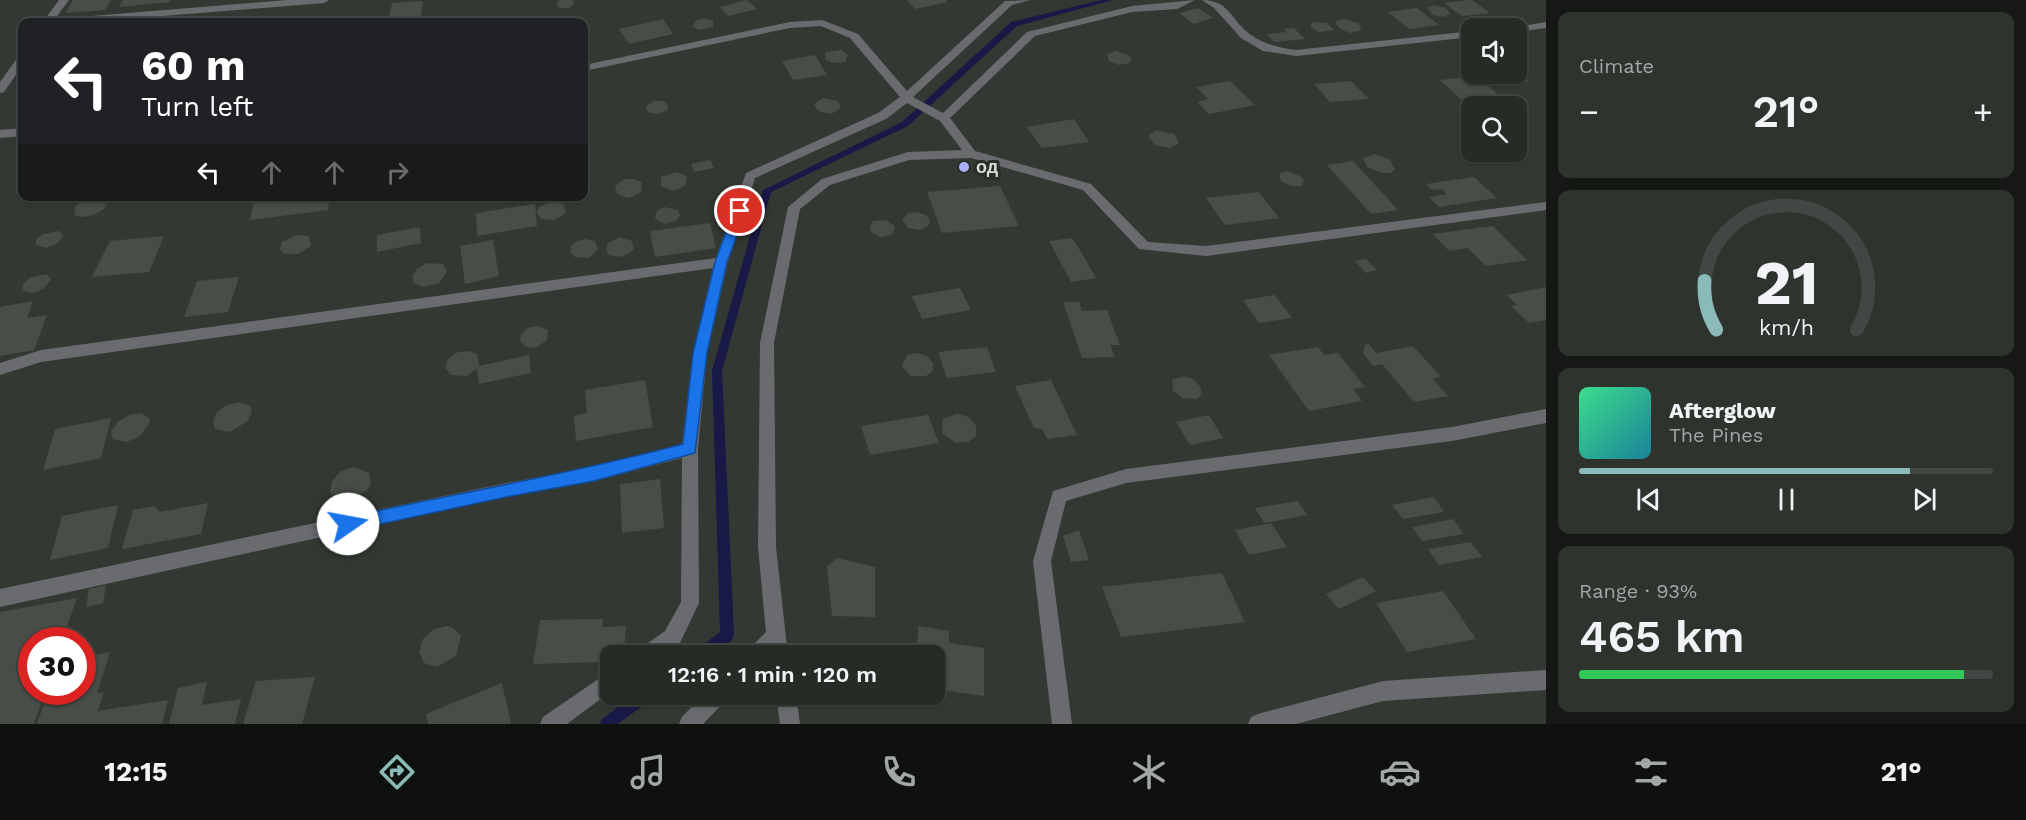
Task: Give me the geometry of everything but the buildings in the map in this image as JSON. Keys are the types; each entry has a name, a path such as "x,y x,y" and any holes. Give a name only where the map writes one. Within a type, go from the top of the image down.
{"street":[{"path":"51,18 64,0"},
{"path":"105,18 324,0"},
{"path":"662,645 672,638 690,603 690,449 700,353 721,262 750,176 882,116 909,100 1008,1 1025,0"},
{"path":"939,116 1031,34 1132,9 1177,6 1190,0"},
{"path":"1207,0 1218,6 1245,36 1267,49 1296,53 1461,35"},
{"path":"588,67 790,25 822,23 854,36 909,100 939,116 971,154"},
{"path":"1527,28 1546,26"},
{"path":"0,90 18,64"},
{"path":"0,134 18,132"},
{"path":"777,645 767,547 767,343 794,207 826,182 908,156 971,154 1087,187 1144,246 1206,251 1546,206"},
{"path":"0,369 41,356 721,262"},
{"path":"1062,724 1042,561 1059,496 1126,476 1452,435 1546,416"},
{"path":"0,598 506,490 594,474 690,449"},
{"path":"766,645 776,635"},
{"path":"1258,724 1383,691 1546,680"},
{"path":"550,724 600,688"},
{"path":"689,724 707,705"},
{"path":"787,705 790,724"}],"waterway":[{"path":"714,645 727,635 717,371 767,190 905,124 1014,24 1109,0"},
{"path":"607,724 632,705"}],"place":[{"name":"од","path":"964,167"}],"route":[{"path":"348,524 506,490 594,474 690,449 700,353 721,262 740,211"}]}
